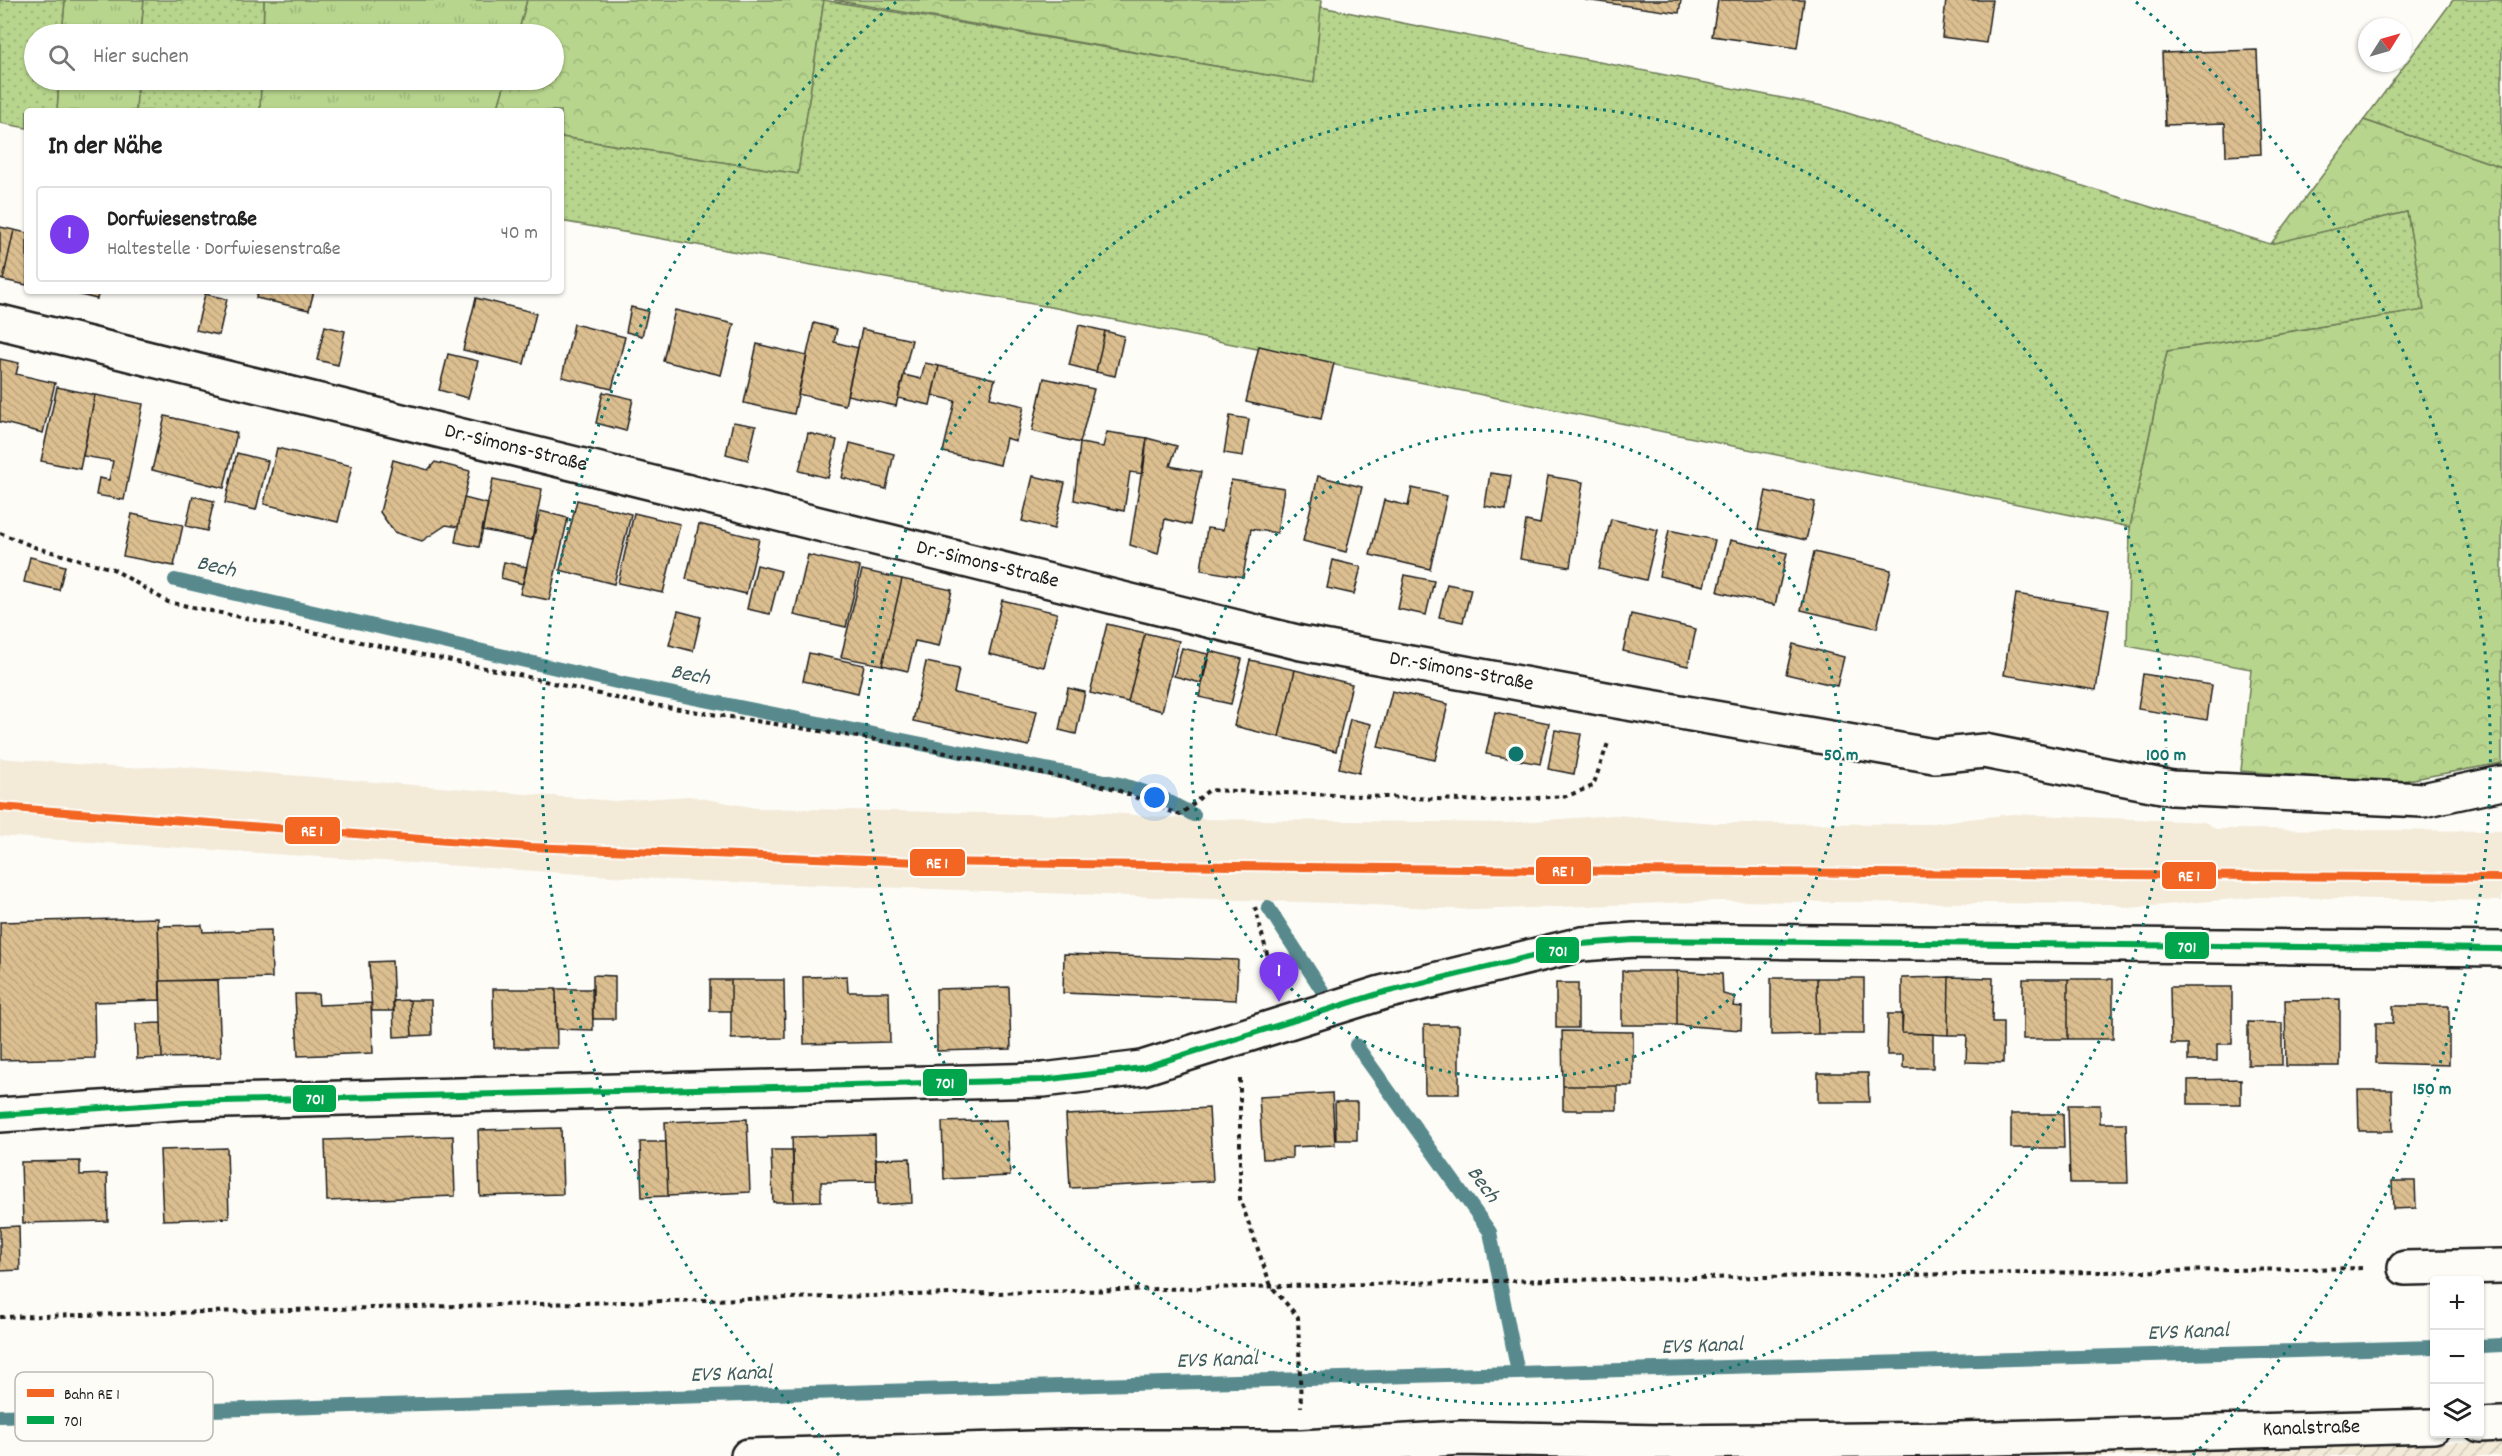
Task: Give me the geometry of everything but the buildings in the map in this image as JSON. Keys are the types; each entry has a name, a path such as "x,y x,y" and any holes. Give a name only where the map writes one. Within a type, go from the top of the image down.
{"street":[{"name":"Dr.-Simons-Straße","path":"0,322 1301,643 1935,756 1984,751 2172,788 2423,800 2502,783"},
{"path":"0,1115 187,1102 1042,1080 1143,1068 1381,993 1582,944 1623,941 2502,949"},
{"path":"2405,1268 2502,1266"},
{"path":"2484,1425 2502,1424"},
{"name":"Kanalstraße","path":"748,1456 1070,1447 1302,1447 1461,1438 1662,1449 1959,1439 2284,1443 2430,1426"}],"path":[{"path":"0,533 37,548 113,569 168,602 519,675 629,701 908,745 1066,778 1112,788 1180,815 1209,790 1486,801 1566,796 1593,786 1622,702"},
{"path":"1255,907 1285,1024"},
{"path":"1234,1039 1239,1062 1240,1199 1271,1286 1298,1317 1302,1447"},
{"path":"0,1317 1493,1281 2405,1268"}],"shaded area":[{"path":"0,758 125,768 174,766 615,801 689,796 756,808 1064,815 1096,812 1191,819 1507,823 1615,815 1714,823 1924,824 2013,814 2205,822 2216,829 2502,831 2502,901 2257,897 2129,908 2112,904 1719,901 1475,910 673,880 0,836"},
{"path":"2502,1442 2502,1456 1751,1456 2165,1444"}],"green space":[{"path":"0,0 65,0 63,24 24,24 24,90 58,90 57,108 24,108 24,127 0,123"},
{"path":"65,0 144,0 142,24 63,24"},
{"path":"144,0 264,0 263,24 142,24"},
{"path":"264,0 527,0 521,24 263,24"},
{"path":"527,0 824,0 798,174 564,137 564,108 498,108 503,90 564,90 564,24 521,24"},
{"path":"824,0 1314,83 1321,7 1828,107 2270,244 2407,212 2424,310 2167,351 2130,527 1056,308 564,222 564,137 798,174"},
{"path":"834,0 1322,0 1314,83"},
{"path":"2453,0 2502,0 2502,167 2364,120 2400,72 2412,72 2412,55"},
{"path":"58,90 137,90 136,108 57,108"},
{"path":"137,90 261,90 260,108 136,108"},
{"path":"261,90 503,90 498,108 260,108"},
{"path":"2364,120 2502,167 2502,763 2391,783 2241,771 2251,669 2127,646 2130,527 2167,351 2423,310 2407,212 2270,245"}],"waterway":[{"name":"Bech","path":"175,580 625,684 1120,784 1160,797 1194,815"},
{"name":"Bech","path":"1268,907 1327,998"},
{"name":"Bech","path":"1356,1045 1490,1232 1518,1373"},
{"name":"EVS Kanal","path":"2484,1346 2502,1345"},
{"name":"EVS Kanal","path":"213,1410 2430,1347"},
{"name":"EVS Kanal","path":"0,1416 15,1416"}],"transit line":[{"path":"0,807 528,847 920,862 1624,871 2502,878"},
{"name":"701","path":"0,1115 187,1102 1043,1080 1142,1068 1381,993 1582,944 1634,940 2502,949"}],"place":[{"name":"Dorfwiesenstraße","path":"1279,1002"}]}
